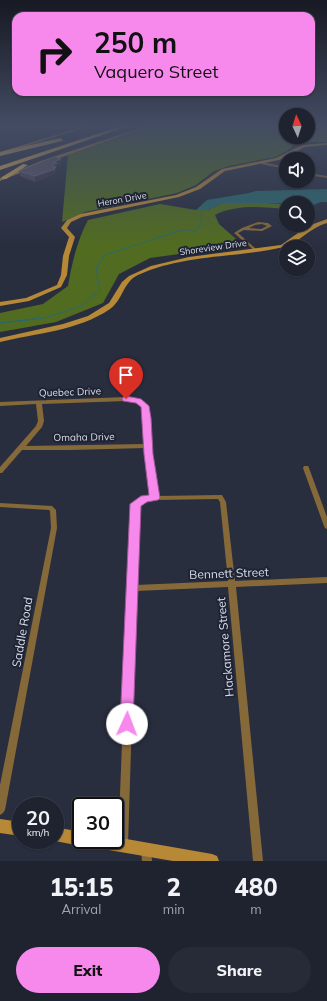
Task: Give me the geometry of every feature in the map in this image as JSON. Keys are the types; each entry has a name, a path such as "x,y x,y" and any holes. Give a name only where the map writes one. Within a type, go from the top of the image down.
{"highway":[{"path":"2,179 24,166"}],"street":[{"path":"2,179 34,166"},
{"name":"Heron Drive","path":"0,304 27,300 59,286 65,277 66,257 72,238 64,228 66,224 74,218 89,213 177,196 198,188 224,170 245,166"},
{"path":"315,175 327,177"},
{"name":"Shoreview Drive","path":"0,340 60,328 87,319 111,305 115,301 122,285 133,275 152,268 195,257 230,254 285,244 310,227 327,221"},
{"path":"244,229 262,230 270,226 260,223 244,229 237,232 236,235 255,250"},
{"name":"Quebec Drive","path":"0,404 126,399 140,402 145,406 148,446"},
{"path":"0,471 39,428 41,420 39,403"},
{"path":"124,813 131,588 136,504 144,499 155,498 148,446"},
{"name":"Omaha Drive","path":"20,448 148,446"},
{"path":"306,468 327,526"},
{"name":"Hackamore Street","path":"155,498 220,497 221,499 232,584 242,704 258,861"},
{"name":"Saddle Road","path":"0,505 50,508 53,510 54,528 0,810"},
{"name":"Bennett Street","path":"131,588 327,580"},
{"path":"0,826 12,828"},
{"path":"124,845 146,855 212,861"}],"green space":[{"path":"67,166 228,166 214,171 196,185 177,193 85,212 62,222"},
{"path":"242,202 279,204 279,208 250,207 232,209 215,215 219,224 244,246 150,258 119,274 103,303 56,322 0,332 0,313 43,304 68,286 75,252 88,220 160,204 196,210 207,210 223,203"}],"shaded area":[{"path":"327,189 327,202 315,204 315,196 279,196 279,203 223,203 207,210 196,210 207,200 256,191"}],"building":[{"path":"31,166 56,167 53,168 55,169 35,176 19,171"}],"waterway":[{"path":"30,320 44,318 81,306 100,290 96,268 105,255 182,230 197,230 201,224 202,210"},
{"path":"30,320 34,319"},
{"path":"25,320 30,320"},
{"path":"0,323 30,320"}],"route":[{"path":"126,399 138,401 145,406 149,454 155,498 144,499 136,504 131,588 127,724"}]}
